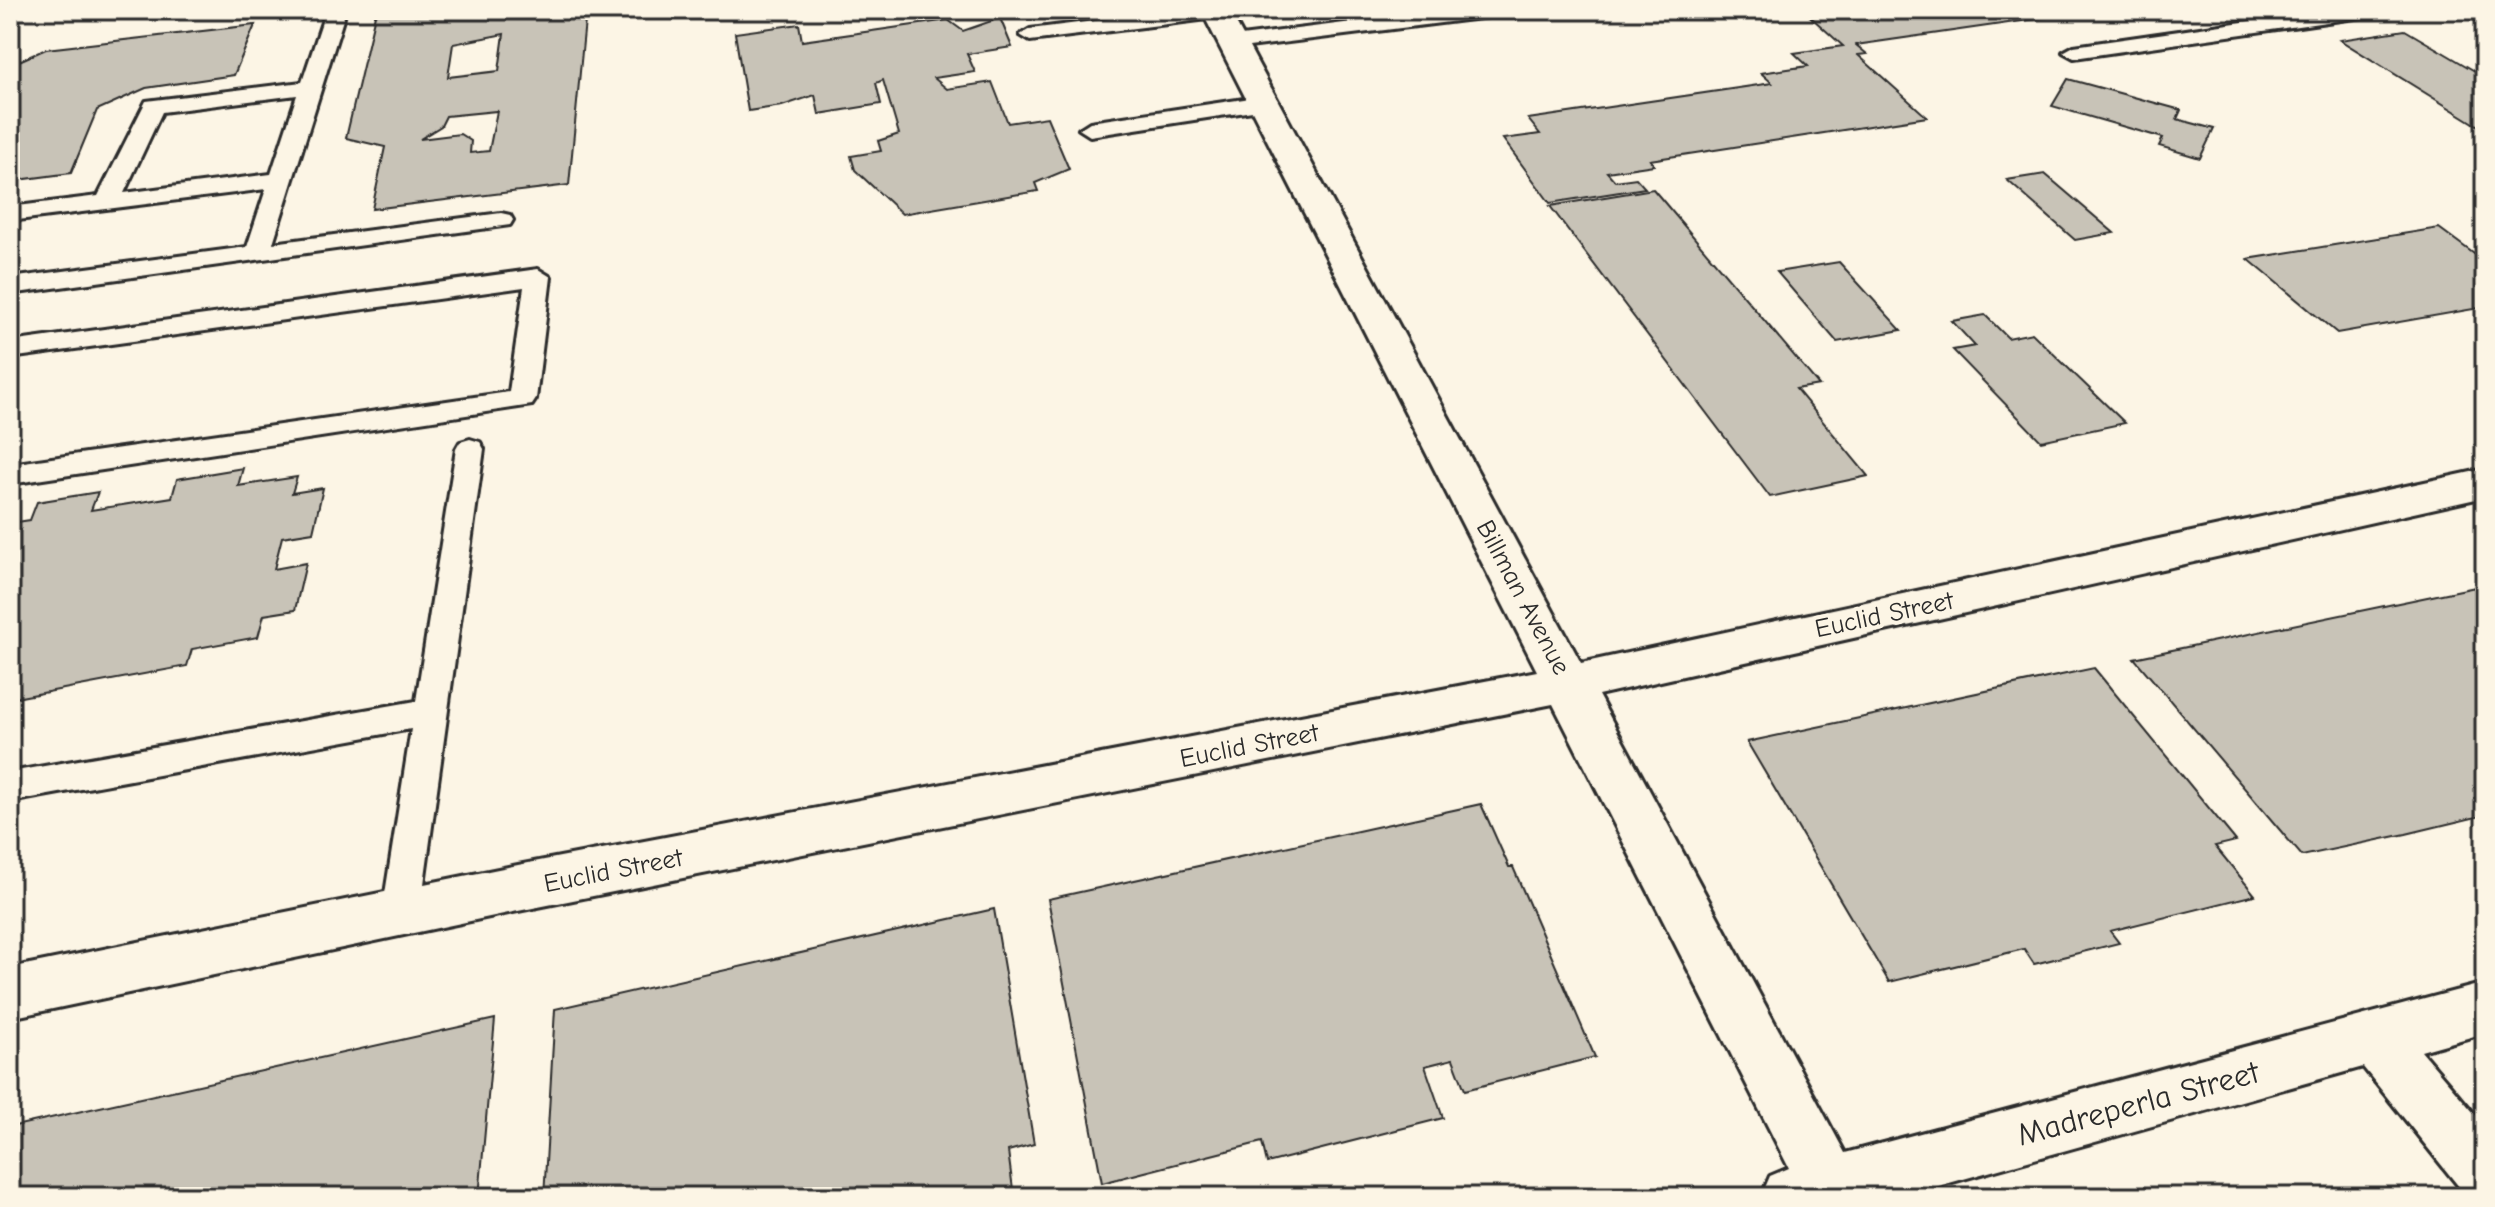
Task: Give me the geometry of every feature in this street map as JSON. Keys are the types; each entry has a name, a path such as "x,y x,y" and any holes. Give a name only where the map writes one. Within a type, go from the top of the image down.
{"street":[{"path":"2477,10 2485,14"},
{"name":"Billman Avenue","path":"1221,22 1569,683 1810,1191"},
{"name":"Euclid Street","path":"10,993 1569,683 2485,483"},
{"name":"Madreperla Street","path":"1810,1191 2485,1008"},
{"path":"2376,1040 2485,1172"}],"lane":[{"path":"257,253 336,10"},
{"path":"1030,35 1221,22 1497,10"},
{"path":"2074,52 2369,10"},
{"path":"107,202 154,106 311,87"},
{"path":"1090,129 1264,103"},
{"path":"10,214 281,180"},
{"path":"10,286 501,220"},
{"path":"10,350 538,277 522,399 10,474"},
{"path":"401,913 470,449"},
{"path":"10,787 431,712"}],"building":[{"path":"383,10 586,10 569,185 372,209 385,147 346,138 375,15","holes":["504,34 499,71 448,77 453,44","497,111 489,151 470,153 471,141 460,134 420,139 441,126 446,116"]},
{"path":"1803,10 2098,10 1856,45 1867,54 1858,55 1927,117 1650,160 1654,165 1607,172 1615,181 1636,178 1645,188 1550,203 1503,139 1540,134 1528,119 1772,83 1761,73 1808,66 1794,53 1843,46"},
{"path":"1000,18 1012,47 967,54 975,72 934,78 947,89 992,82 1008,123 1047,117 1069,169 1035,183 1038,191 902,214 855,170 851,156 881,151 878,141 899,134 883,80 876,83 881,104 819,114 815,95 782,106 748,111 735,33 799,24 802,41 948,20 963,31"},
{"path":"255,25 234,75 146,88 97,110 71,173 10,181 10,65 46,49"},
{"path":"2405,30 2485,77 2485,123 2477,125 2340,40"},
{"path":"2068,79 2181,110 2177,119 2214,129 2200,158 2159,146 2163,138 2052,106"},
{"path":"2045,174 2114,233 2075,240 2007,180"},
{"path":"1653,189 1819,385 1796,389 1868,476 1770,497 1550,206"},
{"path":"2439,228 2485,262 2485,307 2337,333 2248,259"},
{"path":"1839,262 1901,330 1837,342 1777,272"},
{"path":"1985,315 2008,338 2032,333 2125,423 2041,441 1953,350 1975,346 1952,321"},
{"path":"243,468 238,486 297,477 292,493 323,488 313,532 282,537 274,569 306,563 295,610 264,615 258,637 192,649 187,666 10,699 10,523 30,520 37,502 98,492 91,510 172,497 177,479"},
{"path":"2485,585 2485,815 2302,856 2134,658"},
{"path":"2094,668 2236,841 2215,846 2255,895 2110,931 2119,943 2034,964 2024,949 1889,982 1747,742"},
{"path":"1481,804 1509,867 1513,867 1595,1057 1465,1090 1453,1059 1425,1066 1443,1118 1267,1163 1262,1142 1102,1183 1048,899"},
{"path":"994,909 1034,1144 1008,1151 1014,1197 544,1197 555,1009"},
{"path":"495,1019 479,1197 10,1197 10,1127"}]}
